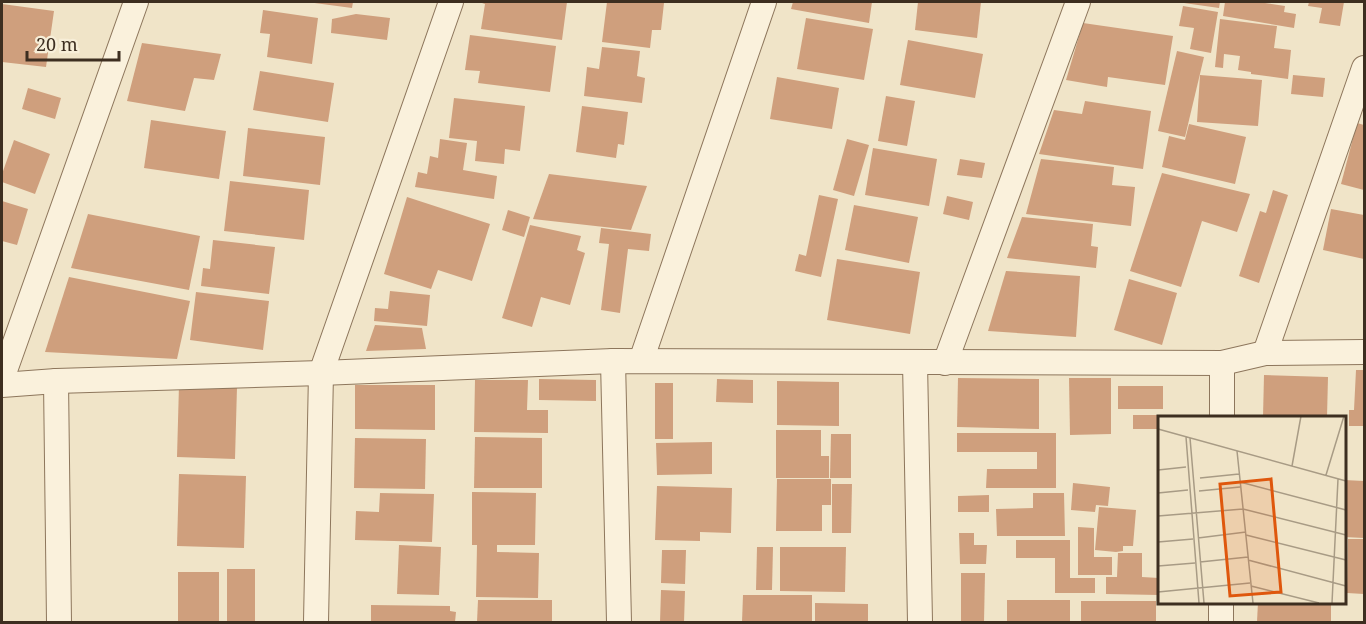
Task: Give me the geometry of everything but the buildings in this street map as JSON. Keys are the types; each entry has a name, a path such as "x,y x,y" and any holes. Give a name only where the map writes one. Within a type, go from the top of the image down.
{"street":[{"path":"2,379 136,2"},
{"path":"316,622 321,373 451,2"},
{"path":"641,361 764,2"},
{"path":"945,363 1078,2"},
{"path":"1265,353 1365,68"},
{"path":"2,385 56,381 613,361 1222,363 1265,353 1365,352"},
{"path":"613,361 619,622"},
{"path":"915,362 920,622"},
{"path":"1222,363 1222,416"},
{"path":"56,381 59,622"},
{"path":"1221,603 1221,622"}]}
